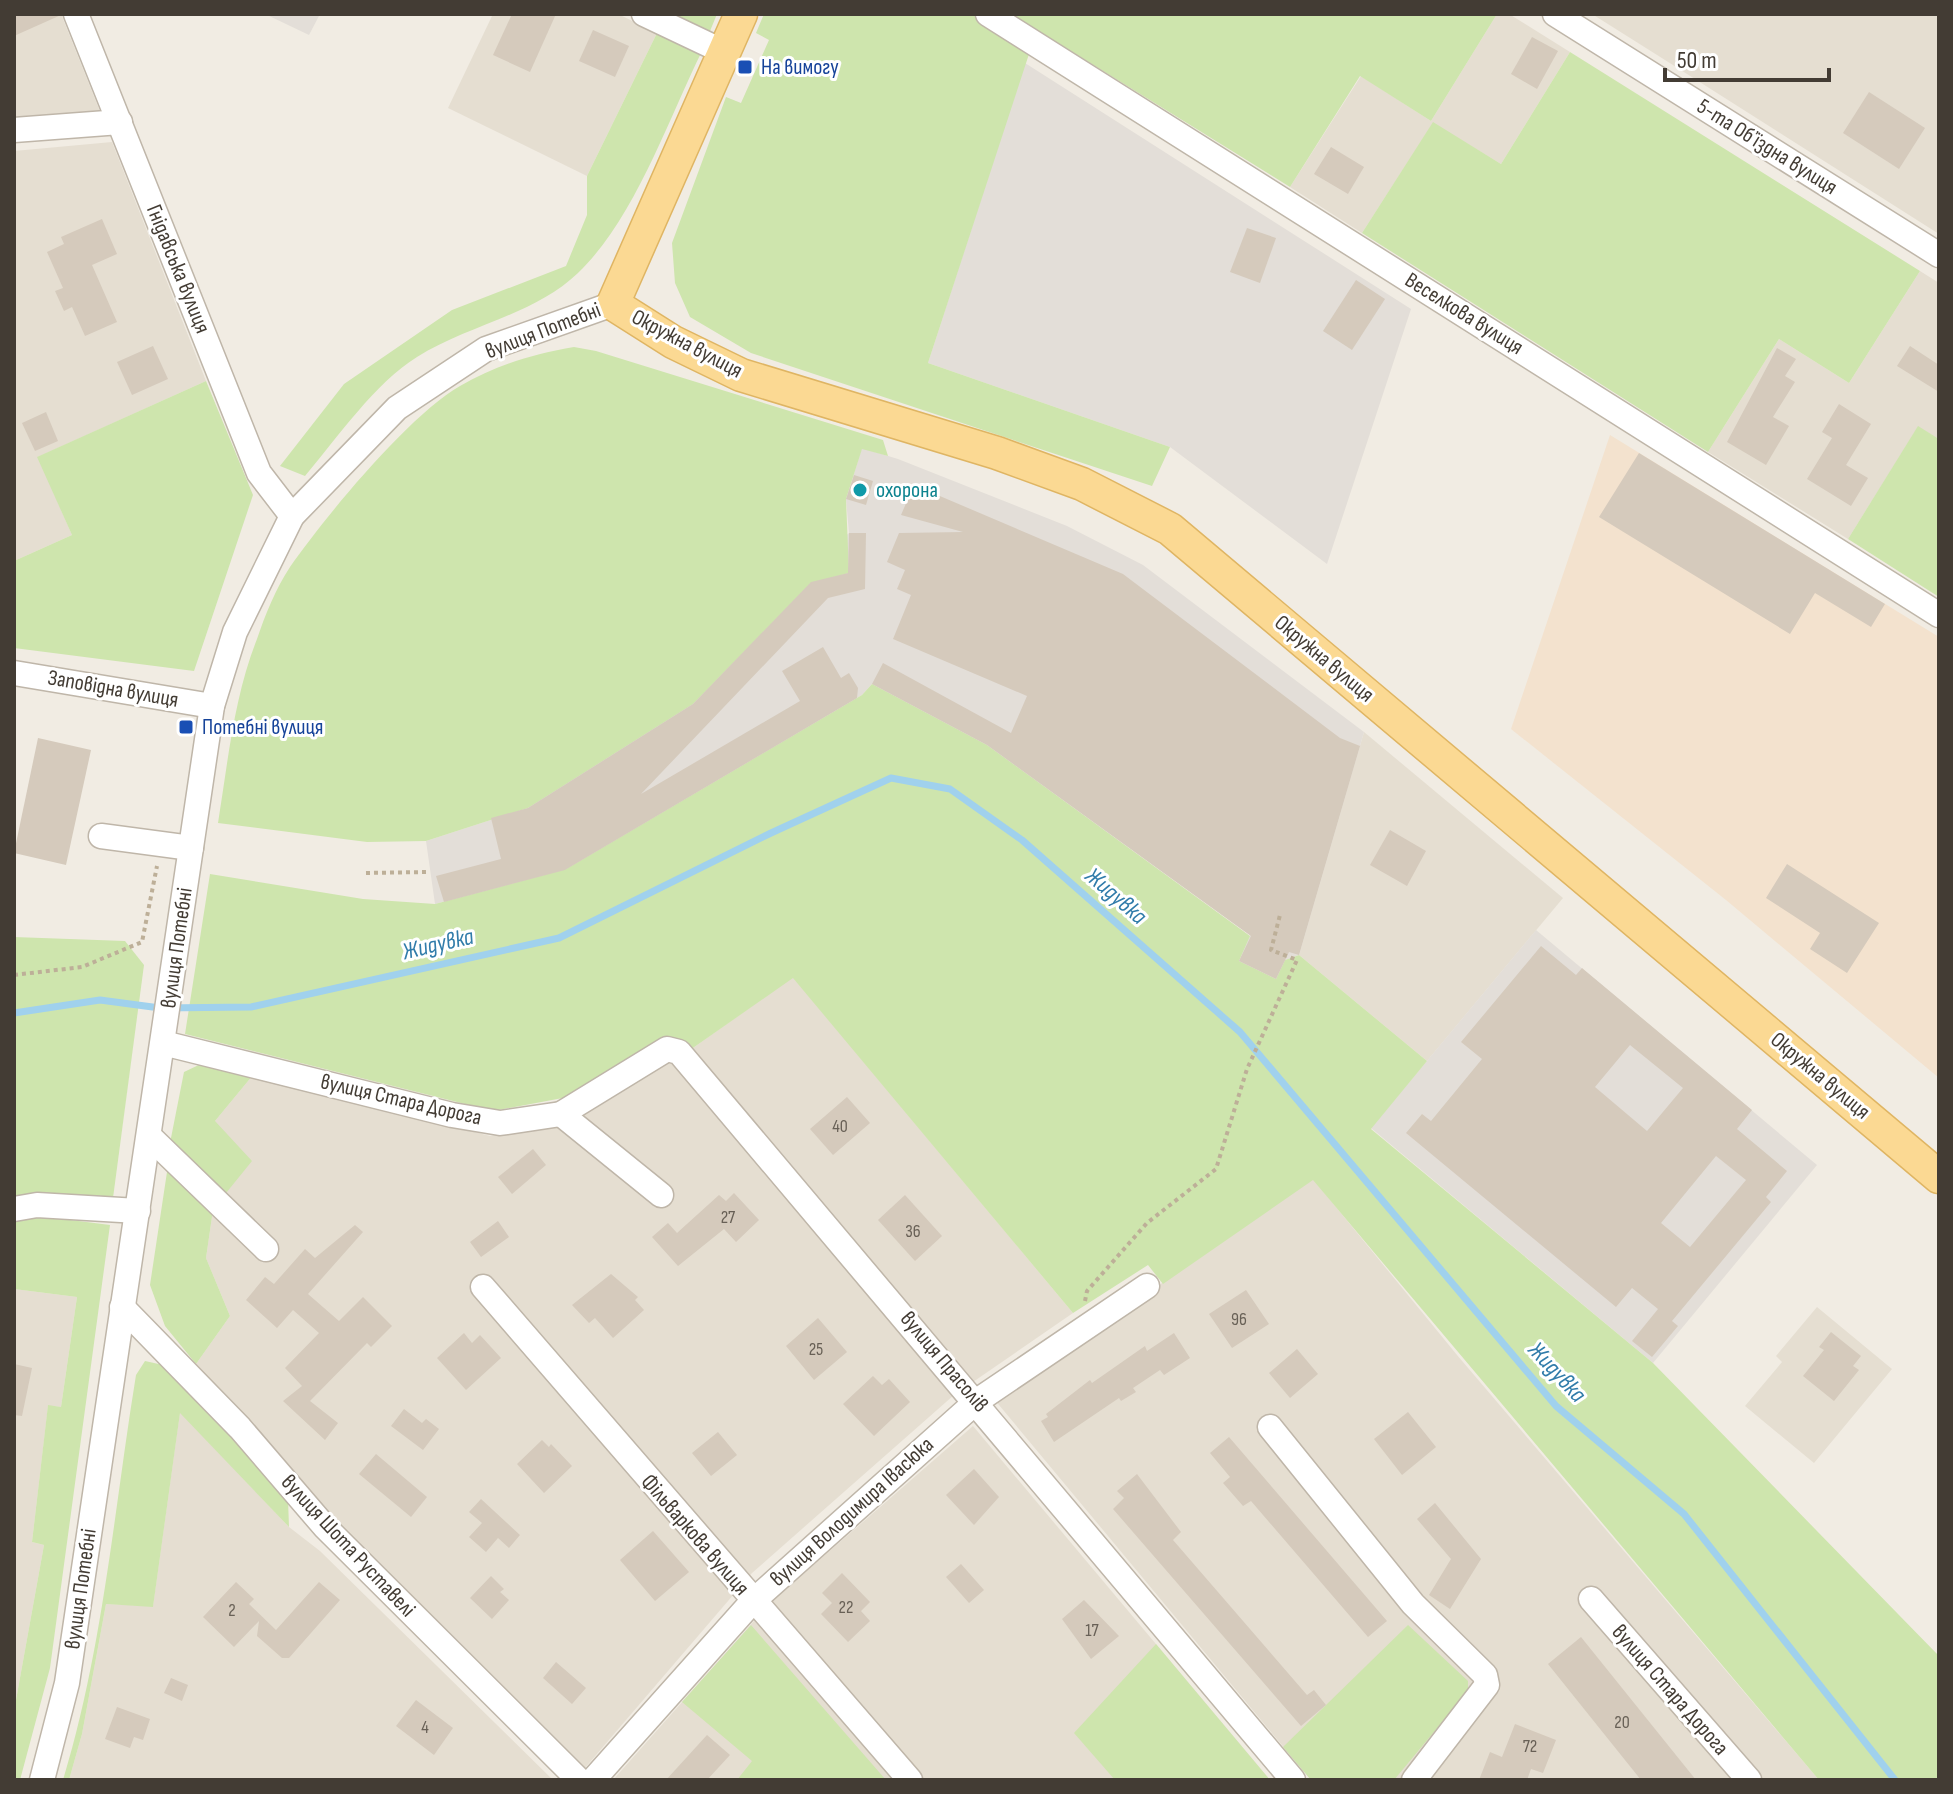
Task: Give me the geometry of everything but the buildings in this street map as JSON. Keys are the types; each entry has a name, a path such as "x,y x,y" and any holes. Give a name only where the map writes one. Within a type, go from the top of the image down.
{"main road":[{"path":"613,304 741,14"},
{"name":"Окружна вулиця","path":"613,304 673,342 741,375 997,453 1082,484 1170,529 1939,1177"}],"street":[{"path":"644,14 724,52"},
{"name":"Веселкова вулиця","path":"988,14 1939,615"},
{"name":"5-та Обʼїздна вулиця","path":"1555,14 1939,255"},
{"name":"Гнідавська вулиця","path":"81,18 259,473 292,516"},
{"path":"14,130 120,122"},
{"name":"вулиця Потебні","path":"42,1780 67,1683 212,706 235,632 292,516 397,408 486,349 613,304"},
{"name":"Заповідна вулиця","path":"14,673 212,706"},
{"path":"101,836 191,848"},
{"name":"вулиця Стара Дорога","path":"164,1034 500,1123 561,1114"},
{"name":"вулиця Прасолів","path":"561,1114 667,1049 679,1052 977,1401 1293,1780"},
{"path":"561,1114 661,1195"},
{"path":"149,1136 266,1249"},
{"path":"14,1209 37,1205 138,1211"},
{"name":"вулиця Володимира Івасюка","path":"593,1780 752,1602 977,1401 1147,1286"},
{"name":"Фільваркова вулиця","path":"483,1287 752,1602 910,1780"},
{"name":"вулиця Шота Руставелі","path":"122,1307 240,1428 325,1527 579,1780"},
{"path":"1270,1427 1413,1604 1485,1675 1487,1685 1414,1780"},
{"name":"вулиця Стара Дорога","path":"1591,1599 1749,1780"}],"path":[{"path":"14,975 82,967 142,942 162,844"},
{"path":"366,873 428,872"},
{"path":"1081,1330 1087,1291 1147,1223 1216,1169 1247,1069 1297,960 1271,950 1280,915"}],"shaded area":[{"path":"14,14 61,14 101,114 14,121"},
{"path":"265,14 320,14 309,35"},
{"path":"493,14 618,14 657,33 587,176 448,108"},
{"path":"1497,14 1509,14 1570,52 1501,164 1433,123 1362,233 1290,187 1361,76 1431,121"},
{"path":"1592,14 1939,14 1939,234 1665,60"},
{"path":"1025,63 1411,309 1327,564 1170,447 928,363"},
{"path":"112,142 206,381 38,457 72,535 14,561 14,151"},
{"path":"1920,271 1939,283 1939,439 1918,427 1848,539 1708,452 1779,339 1849,383"},
{"path":"1610,435 1939,637 1939,1078 1726,900 1511,729"},
{"path":"862,448 898,459 1067,526 1143,565 1364,732 1299,955 1285,960 1276,979 1239,961 1250,935 987,745 872,684 862,695 566,869 435,904 426,841 528,808 849,533 846,499"},
{"path":"1364,732 1563,898 1427,1061 1299,955"},
{"path":"1536,930 1817,1165 1653,1363 1371,1128"},
{"path":"793,977 1073,1313 954,1395 752,1573 584,1769 334,1520 196,1364 230,1316 206,1258 213,1210 215,1121 253,1075 490,1136 561,1127 690,1050"},
{"path":"1313,1179 1457,1355 1819,1780 1311,1780 994,1399"},
{"path":"14,1289 77,1297 61,1407 48,1406 32,1542 44,1545 14,1711"},
{"path":"1817,1307 1892,1369 1814,1463 1745,1406 1782,1362 1776,1356"},
{"path":"180,1412 289,1527 320,1551 553,1780 69,1780 82,1734 106,1604 153,1606"},
{"path":"973,1426 1270,1780 613,1780 770,1603"}],"green space":[{"path":"659,14 717,14 708,36"},
{"path":"764,14 971,14 1030,51 928,363 1170,447 1152,486 751,353 690,317 675,283 672,243 726,97 741,103 769,40 756,33"},
{"path":"1011,14 1497,14 1431,121 1360,76 1290,187"},
{"path":"657,33 702,51 633,197 598,251 578,273 541,299 457,336 401,368 358,412 305,476 280,466 344,384 452,310 566,266 587,215 587,176"},
{"path":"1570,52 1920,271 1849,383 1779,339 1708,452 1362,233 1433,122 1501,164"},
{"path":"574,347 596,351 883,440 888,456 862,449 846,499 849,573 811,583 693,704 528,808 426,841 367,842 218,823 233,730 249,661 276,593 305,546 369,469 439,400 501,366"},
{"path":"206,381 253,495 194,671 14,648 14,561 72,535 37,457"},
{"path":"1918,426 1939,439 1939,597 1848,539"},
{"path":"872,684 987,745 1250,936 1239,961 1276,979 1285,960 1299,955 1427,1061 1371,1129 1653,1363 1939,1656 1939,1780 1819,1780 1313,1180 1163,1284 1148,1265 1073,1313 793,978 690,1050 568,1097 493,1111 185,1034 210,874 363,899 435,904 566,869 862,695"},
{"path":"14,937 125,941 144,965 113,1198 14,1199"},
{"path":"205,1062 253,1075 215,1121 252,1161 222,1198 170,1143 184,1072"},
{"path":"177,1171 213,1210 206,1258 230,1316 196,1364 165,1326 150,1285 167,1172"},
{"path":"39,1216 110,1225 50,1668 20,1780 14,1780 14,1711 44,1545 32,1542 48,1405 61,1407 77,1297 14,1289 14,1220"},
{"path":"145,1361 172,1367 288,1499 289,1527 180,1413 153,1607 106,1604 82,1734 69,1780 63,1780 77,1731 98,1630 136,1375"},
{"path":"751,1625 886,1780 737,1780 752,1761 682,1702"},
{"path":"1408,1625 1468,1681 1468,1691 1394,1780 1311,1780 1283,1747"},
{"path":"1156,1644 1270,1780 1115,1780 1074,1733"}],"waterway":[{"name":"Жидувка","path":"14,1013 100,1000 160,1008 251,1007 559,938 771,833 891,778 950,789 1022,840 1240,1032 1556,1406 1684,1514 1895,1780"}],"place":[{"name":"На вимогу","path":"745,67"},
{"name":"охорона","path":"860,490"},
{"name":"Потебні вулиця","path":"186,727"}]}
